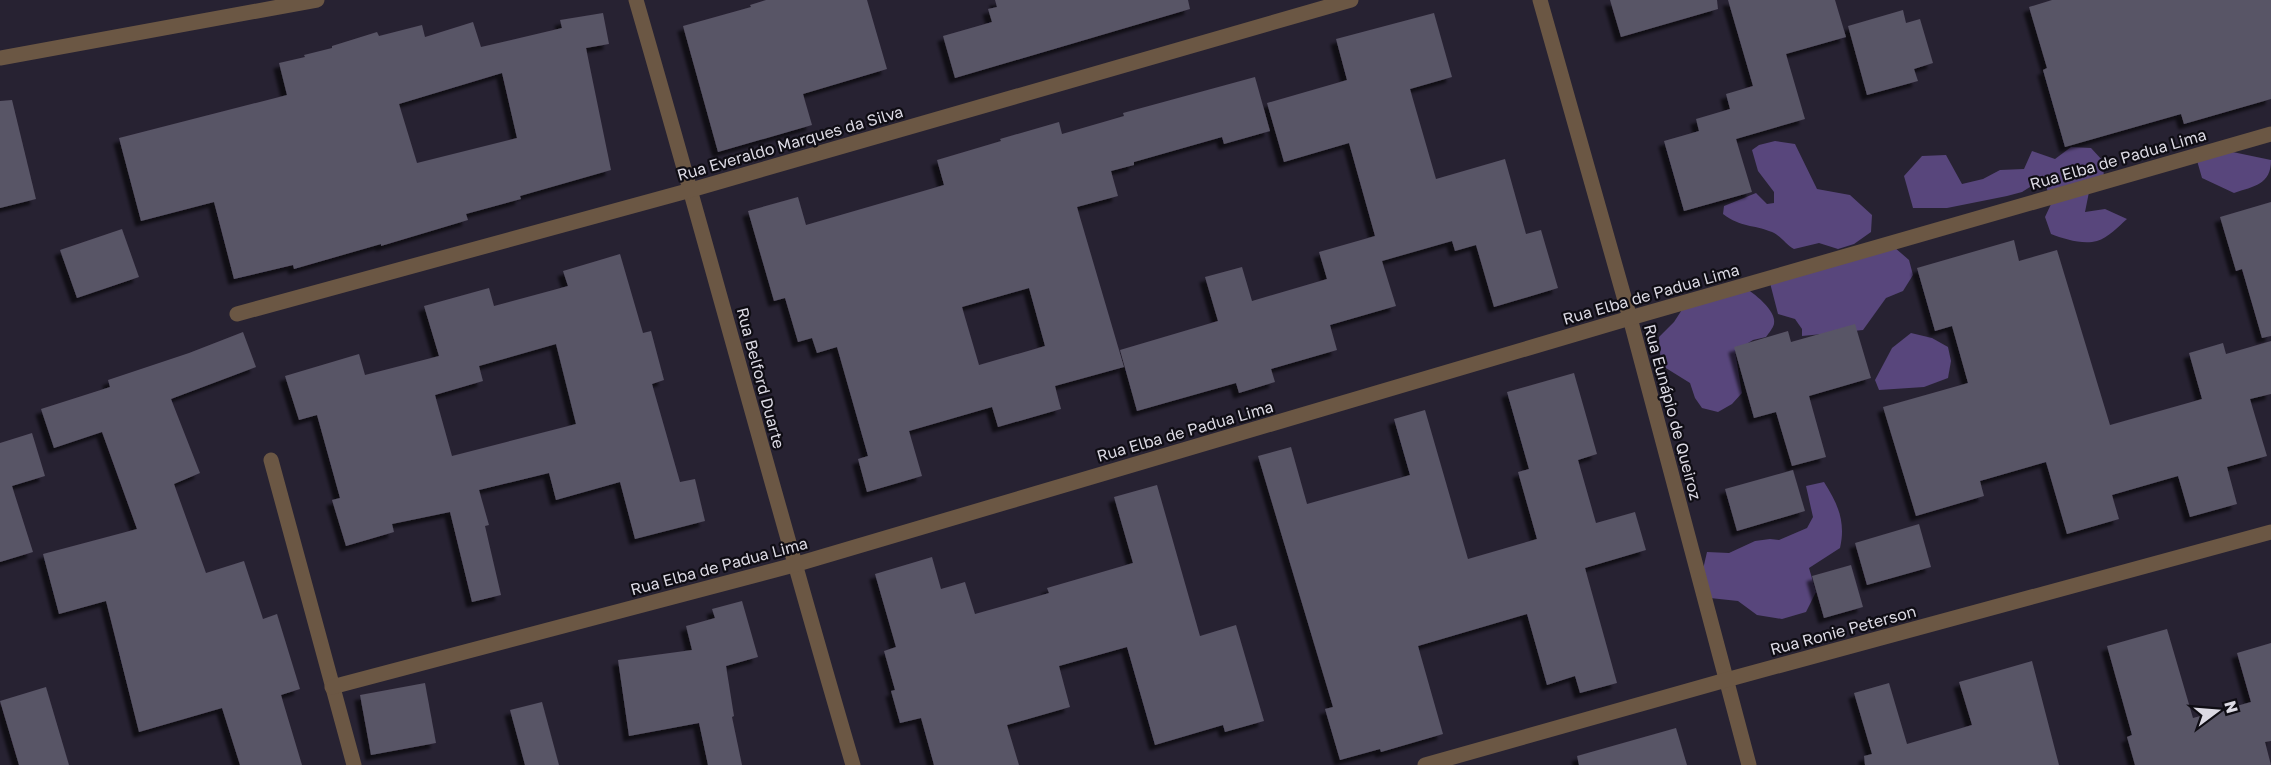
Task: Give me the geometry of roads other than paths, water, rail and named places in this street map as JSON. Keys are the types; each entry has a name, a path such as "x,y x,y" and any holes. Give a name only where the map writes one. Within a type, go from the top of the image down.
{"street":[{"path":"0,58 317,0"},
{"name":"Rua Belford Duarte","path":"636,0 794,565 853,765"},
{"name":"Rua Everaldo Marques da Silva","path":"237,314 691,190 1351,0"},
{"name":"Rua Eunápio de Queiroz","path":"1539,0 1630,318 1749,765"},
{"name":"Rua Elba de Padua Lima","path":"332,687 794,565 1630,318 2271,134"},
{"path":"271,460 354,765"},
{"name":"Rua Ronie Peterson","path":"1425,765 1726,680 2271,532"}]}
